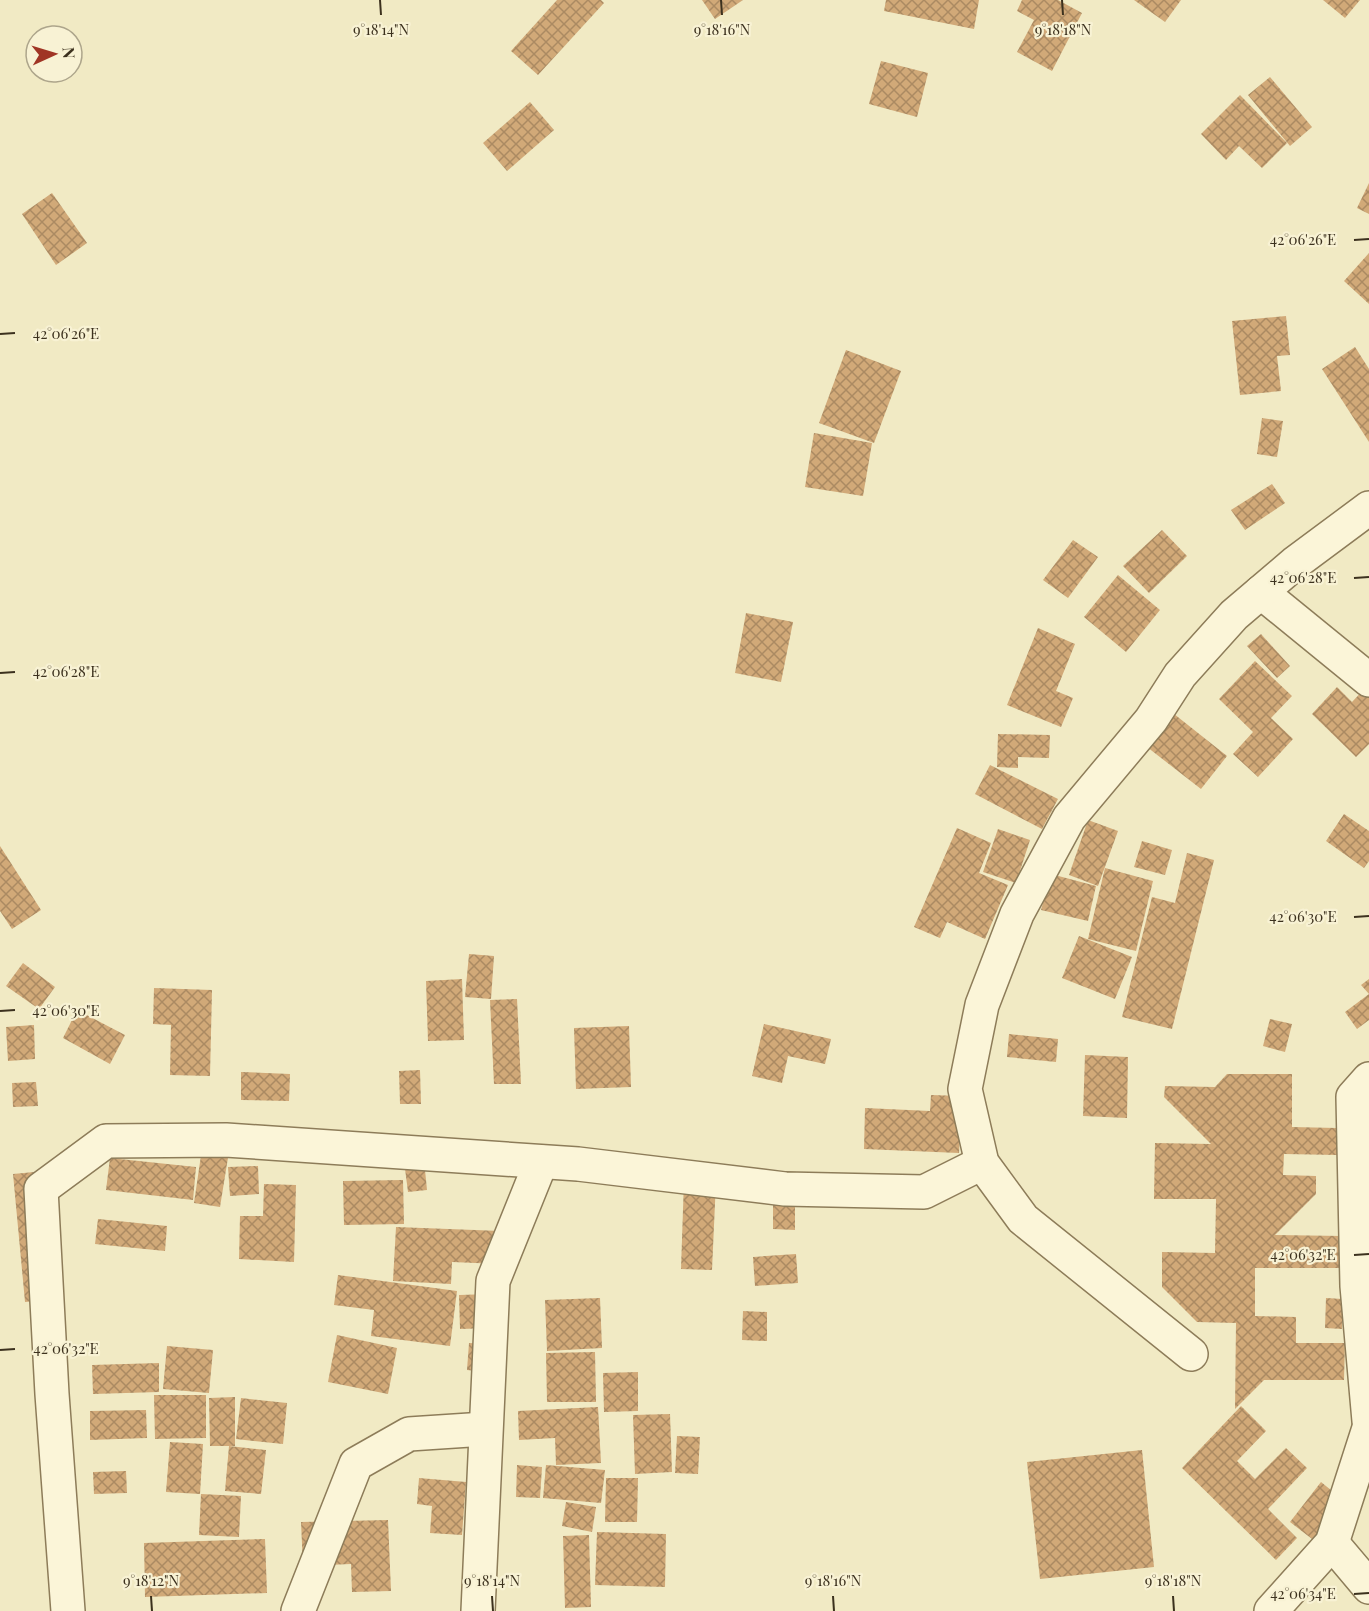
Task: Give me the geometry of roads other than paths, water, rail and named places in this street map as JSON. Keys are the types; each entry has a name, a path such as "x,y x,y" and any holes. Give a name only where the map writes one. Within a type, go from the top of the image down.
{"street":[{"path":"1191,1354 1023,1219 982,1163 965,1089 982,1005 1017,914 1069,818 1151,720 1180,675 1234,615 1295,563 1369,508"},
{"path":"1261,592 1369,680"},
{"path":"1369,1079 1353,1097 1357,1286 1369,1421"},
{"path":"68,1611 52,1394 41,1189 106,1141 226,1140 541,1162 785,1189 924,1192 982,1163"},
{"path":"478,1611 493,1281 541,1162"},
{"path":"1271,1611 1332,1543 1369,1428"},
{"path":"298,1611 356,1464 409,1434 485,1429"},
{"path":"1332,1543 1369,1587"}]}
